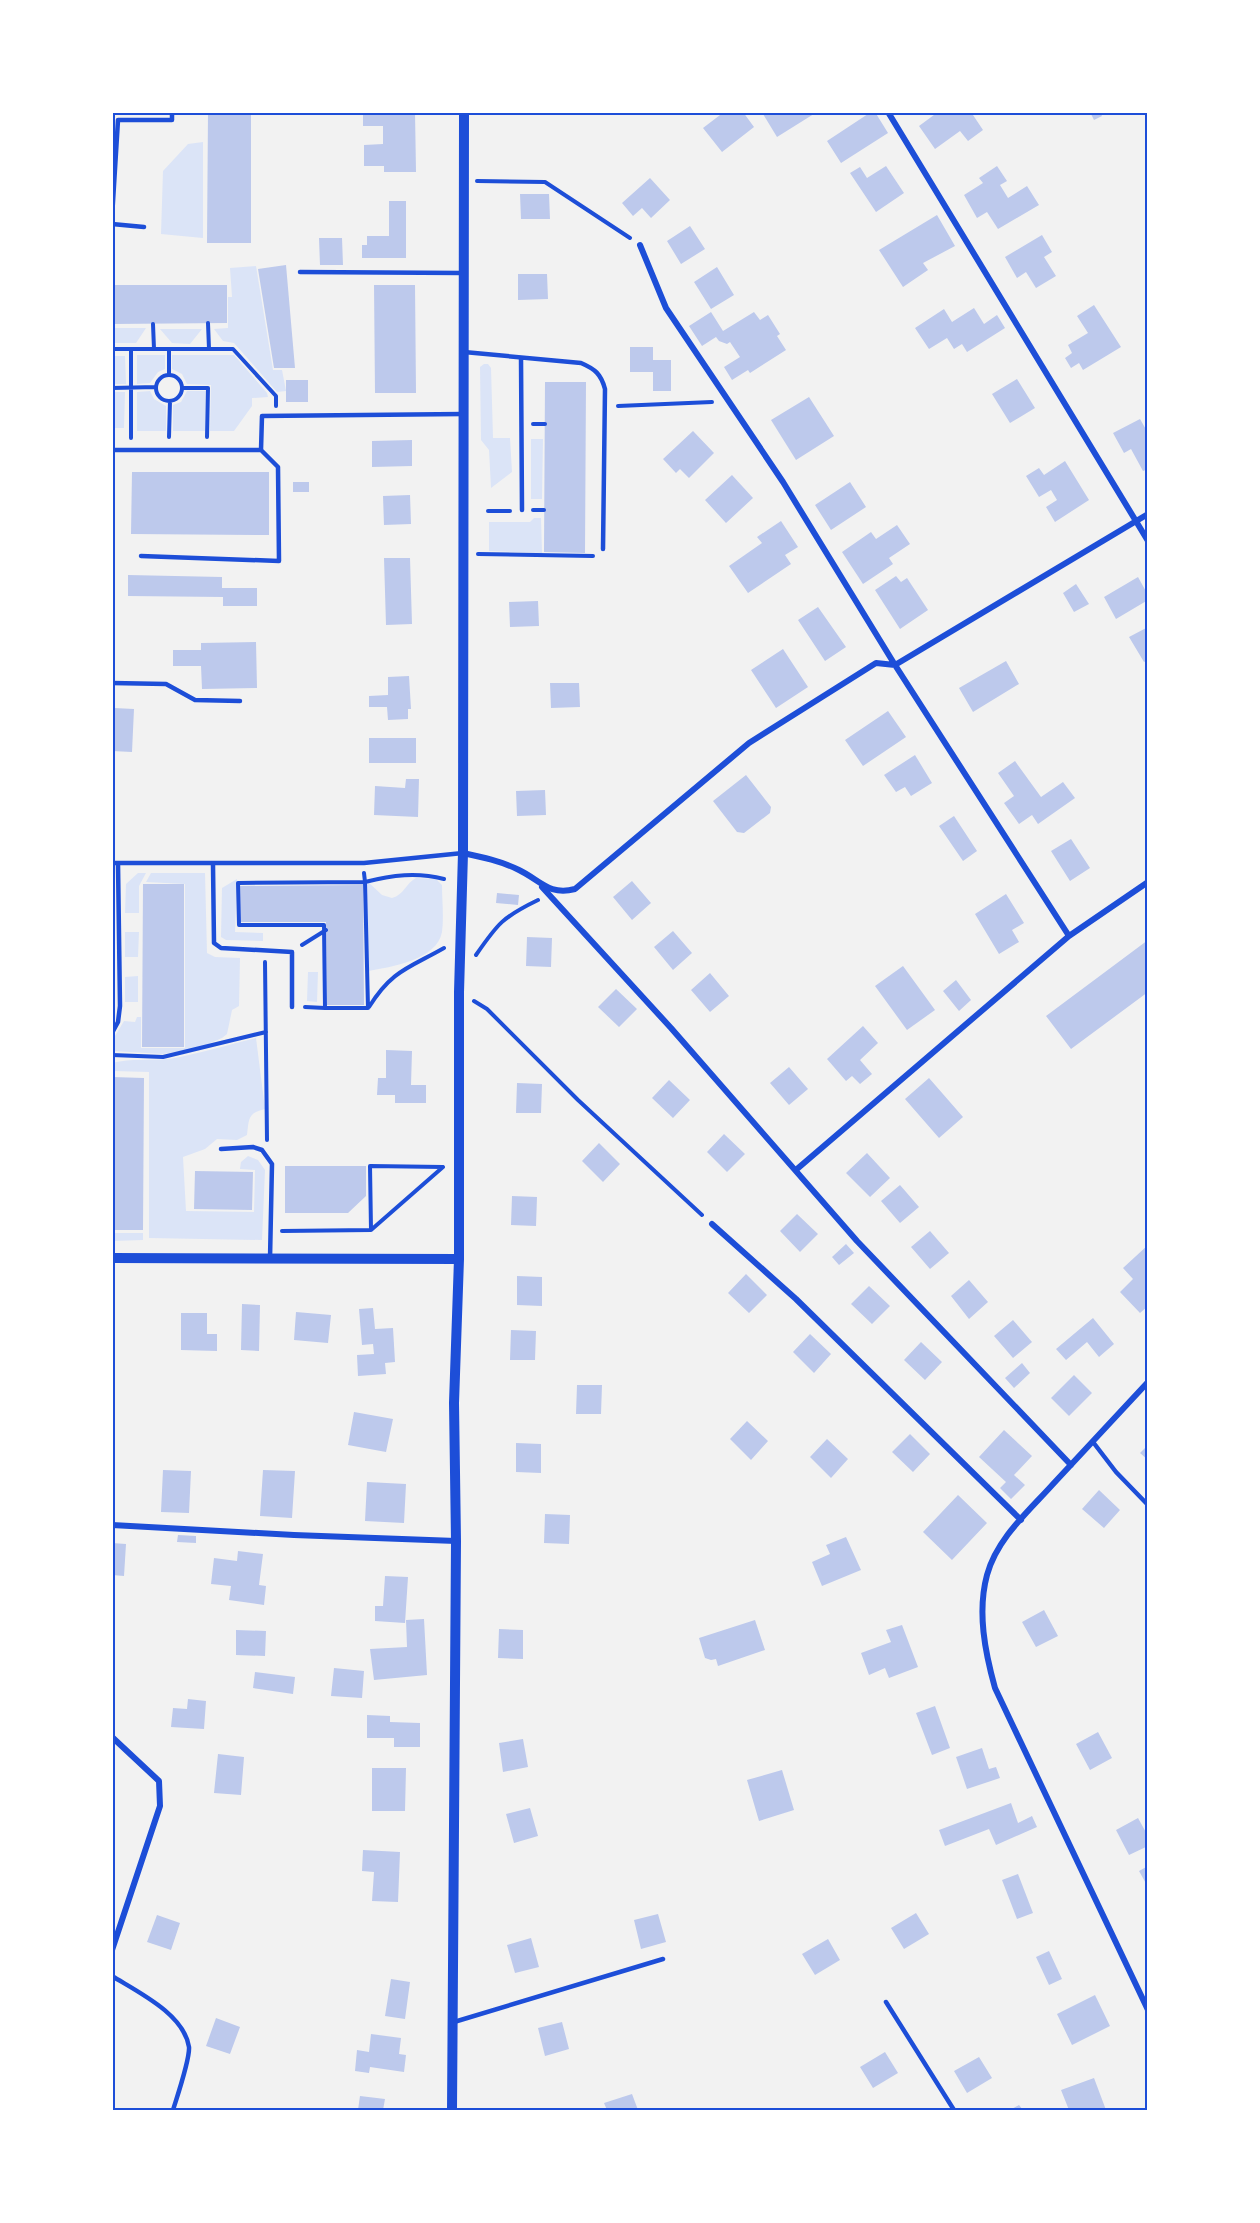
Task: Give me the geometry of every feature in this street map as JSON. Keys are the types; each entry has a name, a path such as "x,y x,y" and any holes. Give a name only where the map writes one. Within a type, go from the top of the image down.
{"street":[{"path":"452,2110 456,1541 454,1402 459,1259 459,1004 463,853 464,112"},
{"path":"888,112 1148,541"},
{"path":"640,245 666,308 783,482 895,665 1070,936"},
{"path":"463,853 520,870 554,891 565,892 575,889 749,743 876,663 895,665 1148,514"},
{"path":"537,882 797,1169 857,1241 1071,1465"},
{"path":"797,1169 1070,936 1148,882"},
{"path":"712,1224 796,1299 1021,1520"},
{"path":"112,1258 459,1259"},
{"path":"1148,1383 1021,1520 997,1551 987,1576 983,1629 986,1655 995,1688 1148,2010"},
{"path":"112,1525 456,1541"},
{"path":"112,1737 159,1781 160,1806 112,1950"}],"lane":[{"path":"112,218 118,120 172,120 172,112"},
{"path":"112,224 144,227"},
{"path":"300,272 465,273"},
{"path":"464,352 581,363 594,369 602,378 605,389 603,549"},
{"path":"521,358 522,510"},
{"path":"261,450 262,416 463,414"},
{"path":"112,450 261,450 278,467 279,561 141,556"},
{"path":"112,683 166,684 195,699 240,701"},
{"path":"112,1033 118,1022 120,1006 115,863 364,864 463,853"},
{"path":"213,865 214,943 221,948 292,951 292,1007"},
{"path":"221,1149 253,1147 262,1150 272,1164 270,1259"},
{"path":"1093,1442 1116,1472 1148,1505"},
{"path":"453,2022 663,1959"},
{"path":"112,1976 161,2006 181,2028 189,2048 173,2110"},
{"path":"886,2002 954,2110"}],"path":[{"path":"465,181 545,182 640,245"},
{"path":"153,324 154,349"},
{"path":"208,324 209,349"},
{"path":"112,349 233,349 276,396 276,416"},
{"path":"131,349 131,450"},
{"path":"169,349 169,374"},
{"path":"169,374 179,378 183,388 179,397 170,401 160,397 156,387 159,380 169,374"},
{"path":"112,388 156,387"},
{"path":"183,388 208,388 207,450"},
{"path":"169,450 170,401"},
{"path":"604,407 728,401"},
{"path":"478,554 595,556 603,549"},
{"path":"364,864 368,1008"},
{"path":"368,1008 325,1008 324,925 239,925 238,883 365,882 418,874 444,879"},
{"path":"474,959 494,927 510,913 539,899"},
{"path":"292,951 325,930"},
{"path":"368,1008 389,980 404,969 445,948"},
{"path":"265,950 268,1156"},
{"path":"474,1001 487,1009 578,1100 712,1224"},
{"path":"112,1055 164,1057 266,1032"},
{"path":"271,1231 370,1230 443,1167 370,1166 370,1230"}],"shaded area":[{"path":"203,142 203,238 161,234 163,171 188,144"},
{"path":"256,266 273,370 282,370 286,391 277,392 234,343 223,341 214,329 228,328 228,297 232,297 230,268"},
{"path":"113,328 146,328 136,343 113,343"},
{"path":"160,329 202,329 190,344 172,343"},
{"path":"137,355 165,355 165,369 158,372 150,383 137,384"},
{"path":"172,355 234,355 268,397 252,398 252,406 234,431 210,431 211,385 187,384 182,374 172,369"},
{"path":"112,356 125,356 126,384 113,384"},
{"path":"488,364 491,368 493,438 510,438 512,472 491,488 489,450 481,440 480,367"},
{"path":"150,391 154,399 166,406 166,431 137,431 137,392"},
{"path":"187,391 206,391 205,431 173,431 173,405 181,402"},
{"path":"113,392 125,392 124,428 113,428"},
{"path":"531,439 543,439 542,499 531,499"},
{"path":"534,518 541,518 542,553 489,551 489,522 530,522"},
{"path":"138,873 146,873 139,886 139,913 125,913 126,884"},
{"path":"151,873 205,873 207,953 215,957 240,958 239,1006 232,1010 227,1034 199,1048 163,1054 113,1051 112,1041 124,1021 135,1022 137,1017 141,1017 141,1048 185,1048 185,884 146,882"},
{"path":"416,878 436,879 442,885 443,926 438,942 422,956 400,964 368,971 367,881 382,895 392,898"},
{"path":"237,879 235,932 263,933 263,941 226,940 221,937 222,888"},
{"path":"125,932 139,932 138,957 125,957"},
{"path":"308,972 318,972 317,1002 307,1001"},
{"path":"138,976 138,1002 125,1002 125,977"},
{"path":"256,1038 265,1109 255,1112 250,1117 247,1135 237,1140 217,1139 205,1149 183,1157 186,1211 254,1212 255,1170 240,1169 241,1162 248,1156 258,1160 265,1170 262,1240 149,1238 149,1072 113,1071 112,1063 169,1059"},
{"path":"112,1233 143,1233 143,1240 113,1241"}],"building":[{"path":"208,112 251,112 251,243 207,243"},
{"path":"377,112 415,112 416,172 384,172 384,166 364,166 364,145 383,144 383,126 363,126 363,115 377,115"},
{"path":"724,112 743,112 754,127 722,152 703,128"},
{"path":"766,112 817,112 777,137 763,114"},
{"path":"871,112 875,112 888,133 841,163 827,141"},
{"path":"938,112 971,112 983,130 968,141 960,131 935,149 919,126"},
{"path":"1090,112 1100,112 1102,116 1094,120"},
{"path":"886,166 904,193 876,212 850,173 860,167 867,178"},
{"path":"997,166 1007,181 1000,185 1008,198 1027,186 1039,205 998,229 987,212 977,218 964,195 983,183 979,178"},
{"path":"650,178 670,200 651,218 642,208 633,216 622,203"},
{"path":"520,194 549,194 550,219 521,219"},
{"path":"389,201 406,201 406,258 362,258 362,245 367,245 367,236 389,236"},
{"path":"937,215 955,246 923,263 928,270 903,287 879,250"},
{"path":"690,226 705,249 681,264 667,241"},
{"path":"1042,235 1052,252 1044,257 1056,276 1036,288 1026,272 1017,278 1005,257"},
{"path":"319,238 342,238 343,265 320,265"},
{"path":"286,265 295,368 274,368 258,269"},
{"path":"717,267 734,295 711,309 694,282"},
{"path":"518,274 547,274 548,299 518,300"},
{"path":"112,285 227,285 227,323 112,324"},
{"path":"374,285 415,285 416,393 375,393"},
{"path":"1094,305 1121,347 1083,370 1079,363 1071,368 1065,358 1072,353 1068,345 1088,333 1077,316"},
{"path":"974,308 984,324 997,315 1005,328 967,352 962,344 954,349 947,338 929,349 915,328 944,309 952,322"},
{"path":"711,312 723,331 754,312 760,320 768,315 780,334 777,336 786,350 750,373 748,370 732,380 724,367 740,357 730,342 727,344 716,337 702,346 689,326"},
{"path":"630,347 653,347 653,360 671,360 671,391 653,391 653,372 630,372"},
{"path":"1017,379 1035,408 1010,423 992,394"},
{"path":"286,380 308,380 308,402 286,402"},
{"path":"545,382 586,382 585,553 544,552"},
{"path":"809,397 834,436 796,460 771,420"},
{"path":"1140,419 1148,433 1148,469 1143,471 1131,449 1124,453 1113,433"},
{"path":"693,431 714,453 689,478 680,469 676,473 663,459"},
{"path":"412,440 412,466 372,467 372,441"},
{"path":"1065,461 1089,500 1055,522 1046,507 1057,500 1051,490 1039,497 1026,476 1039,468 1044,475"},
{"path":"132,472 269,472 269,535 131,534"},
{"path":"732,475 753,498 726,523 705,500"},
{"path":"293,482 309,482 309,492 293,492"},
{"path":"850,482 866,507 831,530 815,505"},
{"path":"410,495 411,524 384,525 383,496"},
{"path":"781,521 798,547 785,555 791,564 748,593 729,566 762,543 757,537"},
{"path":"897,525 910,544 889,558 893,564 863,584 842,552 871,532 876,539"},
{"path":"384,558 410,558 412,624 386,625"},
{"path":"128,575 222,577 222,588 257,588 257,606 223,606 223,597 128,596"},
{"path":"896,576 901,582 907,578 928,610 900,629 875,590"},
{"path":"1138,577 1148,595 1148,600 1116,619 1104,597"},
{"path":"1076,584 1089,604 1074,612 1063,593"},
{"path":"538,601 539,626 510,627 509,602"},
{"path":"818,607 846,647 825,661 798,620"},
{"path":"1148,627 1148,660 1144,662 1129,637"},
{"path":"256,642 257,688 202,689 201,666 173,666 173,650 201,650 201,643"},
{"path":"783,649 808,687 776,708 751,670"},
{"path":"1006,661 1019,684 973,712 959,688"},
{"path":"409,676 411,709 408,709 408,719 388,720 387,707 369,707 369,696 388,695 388,677"},
{"path":"550,683 579,683 580,707 551,708"},
{"path":"114,708 134,709 132,752 112,751"},
{"path":"888,711 906,737 863,766 845,740"},
{"path":"369,738 416,738 416,763 369,763"},
{"path":"915,755 932,783 911,796 905,787 896,792 884,775"},
{"path":"1015,761 1041,797 1063,782 1075,798 1038,824 1032,815 1019,824 1004,803 1014,796 998,773"},
{"path":"746,775 771,807 770,813 744,833 737,832 713,801"},
{"path":"406,779 419,779 418,817 374,815 375,786 405,788"},
{"path":"545,790 546,815 517,816 516,791"},
{"path":"954,816 977,851 963,861 939,826"},
{"path":"1071,839 1090,868 1070,881 1051,851"},
{"path":"632,881 651,903 632,920 613,897"},
{"path":"143,884 184,884 184,1047 142,1047"},
{"path":"363,885 364,1005 327,1005 326,922 240,922 240,886"},
{"path":"497,893 519,895 518,905 496,903"},
{"path":"1006,894 1024,923 1012,930 1019,942 999,954 975,914"},
{"path":"673,931 692,953 673,970 654,947"},
{"path":"527,937 552,938 551,967 526,966"},
{"path":"1148,940 1148,992 1071,1049 1046,1016"},
{"path":"903,966 935,1010 907,1030 875,986"},
{"path":"710,973 729,996 710,1012 691,990"},
{"path":"956,980 971,1000 959,1011 943,991"},
{"path":"616,989 637,1009 619,1027 598,1007"},
{"path":"863,1026 878,1043 860,1060 872,1074 860,1084 852,1076 846,1081 827,1059"},
{"path":"386,1050 412,1051 411,1085 426,1085 426,1103 395,1103 395,1095 377,1095 378,1078 386,1078"},
{"path":"789,1067 808,1089 789,1105 770,1083"},
{"path":"112,1077 144,1078 143,1230 112,1230"},
{"path":"929,1078 963,1117 939,1138 905,1099"},
{"path":"669,1080 690,1100 673,1118 652,1098"},
{"path":"517,1083 542,1084 541,1113 516,1113"},
{"path":"724,1134 745,1154 727,1172 707,1152"},
{"path":"599,1143 620,1164 603,1182 582,1161"},
{"path":"867,1153 890,1178 870,1197 846,1173"},
{"path":"285,1166 366,1166 366,1196 348,1213 285,1213"},
{"path":"195,1171 253,1172 252,1210 194,1209"},
{"path":"900,1185 919,1207 900,1223 881,1201"},
{"path":"512,1196 537,1197 536,1226 511,1225"},
{"path":"797,1214 818,1234 800,1252 780,1231"},
{"path":"930,1231 949,1253 930,1269 911,1247"},
{"path":"846,1244 854,1253 839,1265 832,1257"},
{"path":"1148,1245 1148,1306 1140,1313 1120,1292 1133,1279 1123,1268"},
{"path":"746,1274 767,1295 749,1313 728,1293"},
{"path":"517,1276 542,1277 542,1306 517,1305"},
{"path":"969,1280 988,1302 969,1319 951,1296"},
{"path":"869,1286 890,1306 872,1324 851,1304"},
{"path":"242,1304 260,1305 259,1351 241,1350"},
{"path":"373,1308 375,1329 393,1328 395,1362 385,1363 386,1374 358,1376 357,1355 374,1354 373,1344 362,1345 359,1309"},
{"path":"296,1312 331,1315 328,1343 294,1340"},
{"path":"181,1313 207,1313 207,1334 217,1334 217,1351 181,1350"},
{"path":"1093,1318 1114,1344 1099,1357 1087,1342 1066,1360 1056,1349"},
{"path":"1013,1320 1032,1342 1013,1358 994,1336"},
{"path":"511,1330 536,1331 535,1360 510,1360"},
{"path":"810,1334 831,1354 814,1373 793,1352"},
{"path":"921,1342 942,1362 925,1380 904,1360"},
{"path":"1022,1363 1030,1373 1014,1388 1005,1378"},
{"path":"1074,1375 1092,1393 1069,1416 1051,1398"},
{"path":"577,1385 602,1385 601,1414 576,1414"},
{"path":"354,1412 393,1419 386,1452 348,1445"},
{"path":"747,1421 768,1441 751,1460 730,1439"},
{"path":"1004,1430 1032,1456 1014,1475 1025,1485 1011,1499 1000,1488 1006,1482 979,1457"},
{"path":"910,1434 930,1454 913,1472 892,1452"},
{"path":"827,1439 848,1459 831,1478 810,1457"},
{"path":"516,1443 541,1444 541,1473 516,1472"},
{"path":"1148,1445 1148,1460 1140,1453"},
{"path":"163,1470 191,1471 189,1513 161,1512"},
{"path":"263,1470 295,1471 292,1518 260,1516"},
{"path":"367,1482 406,1484 404,1523 365,1521"},
{"path":"1099,1490 1120,1510 1104,1528 1082,1509"},
{"path":"958,1495 987,1523 952,1560 923,1532"},
{"path":"545,1514 570,1515 569,1544 544,1543"},
{"path":"178,1535 196,1536 196,1543 177,1542"},
{"path":"846,1537 861,1570 822,1586 812,1562 830,1554 826,1545"},
{"path":"112,1543 126,1544 124,1576 112,1575"},
{"path":"238,1551 263,1554 259,1585 266,1586 264,1605 229,1600 231,1586 211,1584 214,1558 237,1561"},
{"path":"385,1576 408,1577 405,1623 375,1621 375,1606 383,1606"},
{"path":"1044,1610 1058,1636 1036,1647 1022,1622"},
{"path":"424,1619 427,1675 374,1680 370,1649 407,1647 406,1620"},
{"path":"755,1620 765,1650 718,1666 716,1659 705,1658 699,1638"},
{"path":"902,1625 918,1667 889,1678 885,1668 869,1675 861,1653 891,1642 886,1630"},
{"path":"499,1629 523,1630 523,1659 498,1658"},
{"path":"236,1630 266,1631 265,1656 236,1655"},
{"path":"334,1668 364,1671 362,1698 331,1696"},
{"path":"255,1672 295,1677 293,1694 253,1688"},
{"path":"188,1699 206,1701 204,1729 171,1727 173,1708 187,1709"},
{"path":"935,1706 950,1748 932,1755 916,1713"},
{"path":"367,1715 390,1716 390,1722 420,1723 420,1747 394,1747 394,1738 367,1738"},
{"path":"1098,1732 1112,1758 1090,1770 1076,1744"},
{"path":"523,1739 528,1767 503,1772 499,1743"},
{"path":"982,1748 989,1769 996,1767 1000,1778 967,1789 956,1757"},
{"path":"218,1754 244,1757 241,1795 214,1793"},
{"path":"372,1768 406,1768 405,1811 372,1811"},
{"path":"782,1770 794,1810 759,1821 747,1780"},
{"path":"1011,1803 1018,1823 1032,1816 1037,1827 996,1845 989,1829 945,1846 939,1830"},
{"path":"530,1808 538,1836 514,1843 506,1814"},
{"path":"1138,1818 1148,1836 1148,1846 1129,1855 1116,1830"},
{"path":"363,1850 400,1852 398,1902 372,1901 374,1872 362,1871"},
{"path":"1148,1866 1148,1887 1139,1871"},
{"path":"1018,1874 1033,1913 1017,1919 1002,1880"},
{"path":"916,1913 929,1934 904,1949 891,1928"},
{"path":"658,1914 666,1942 641,1949 634,1920"},
{"path":"157,1915 180,1923 171,1950 147,1942"},
{"path":"531,1938 539,1967 515,1973 507,1945"},
{"path":"828,1939 840,1960 815,1975 802,1954"},
{"path":"1049,1951 1062,1979 1049,1985 1036,1957"},
{"path":"391,1979 410,1982 405,2019 385,2016"},
{"path":"1095,1995 1110,2026 1072,2045 1057,2014"},
{"path":"216,2018 240,2027 230,2054 206,2046"},
{"path":"562,2022 569,2049 545,2056 538,2028"},
{"path":"371,2034 401,2038 399,2054 406,2055 404,2072 370,2067 369,2073 355,2071 357,2050 369,2052"},
{"path":"885,2052 898,2073 873,2088 860,2067"},
{"path":"979,2057 992,2078 967,2093 954,2071"},
{"path":"1094,2078 1106,2110 1069,2110 1061,2090"},
{"path":"632,2094 638,2110 607,2110 604,2103"},
{"path":"360,2096 385,2099 383,2110 358,2110"},
{"path":"1019,2105 1023,2110 1010,2110"}]}
